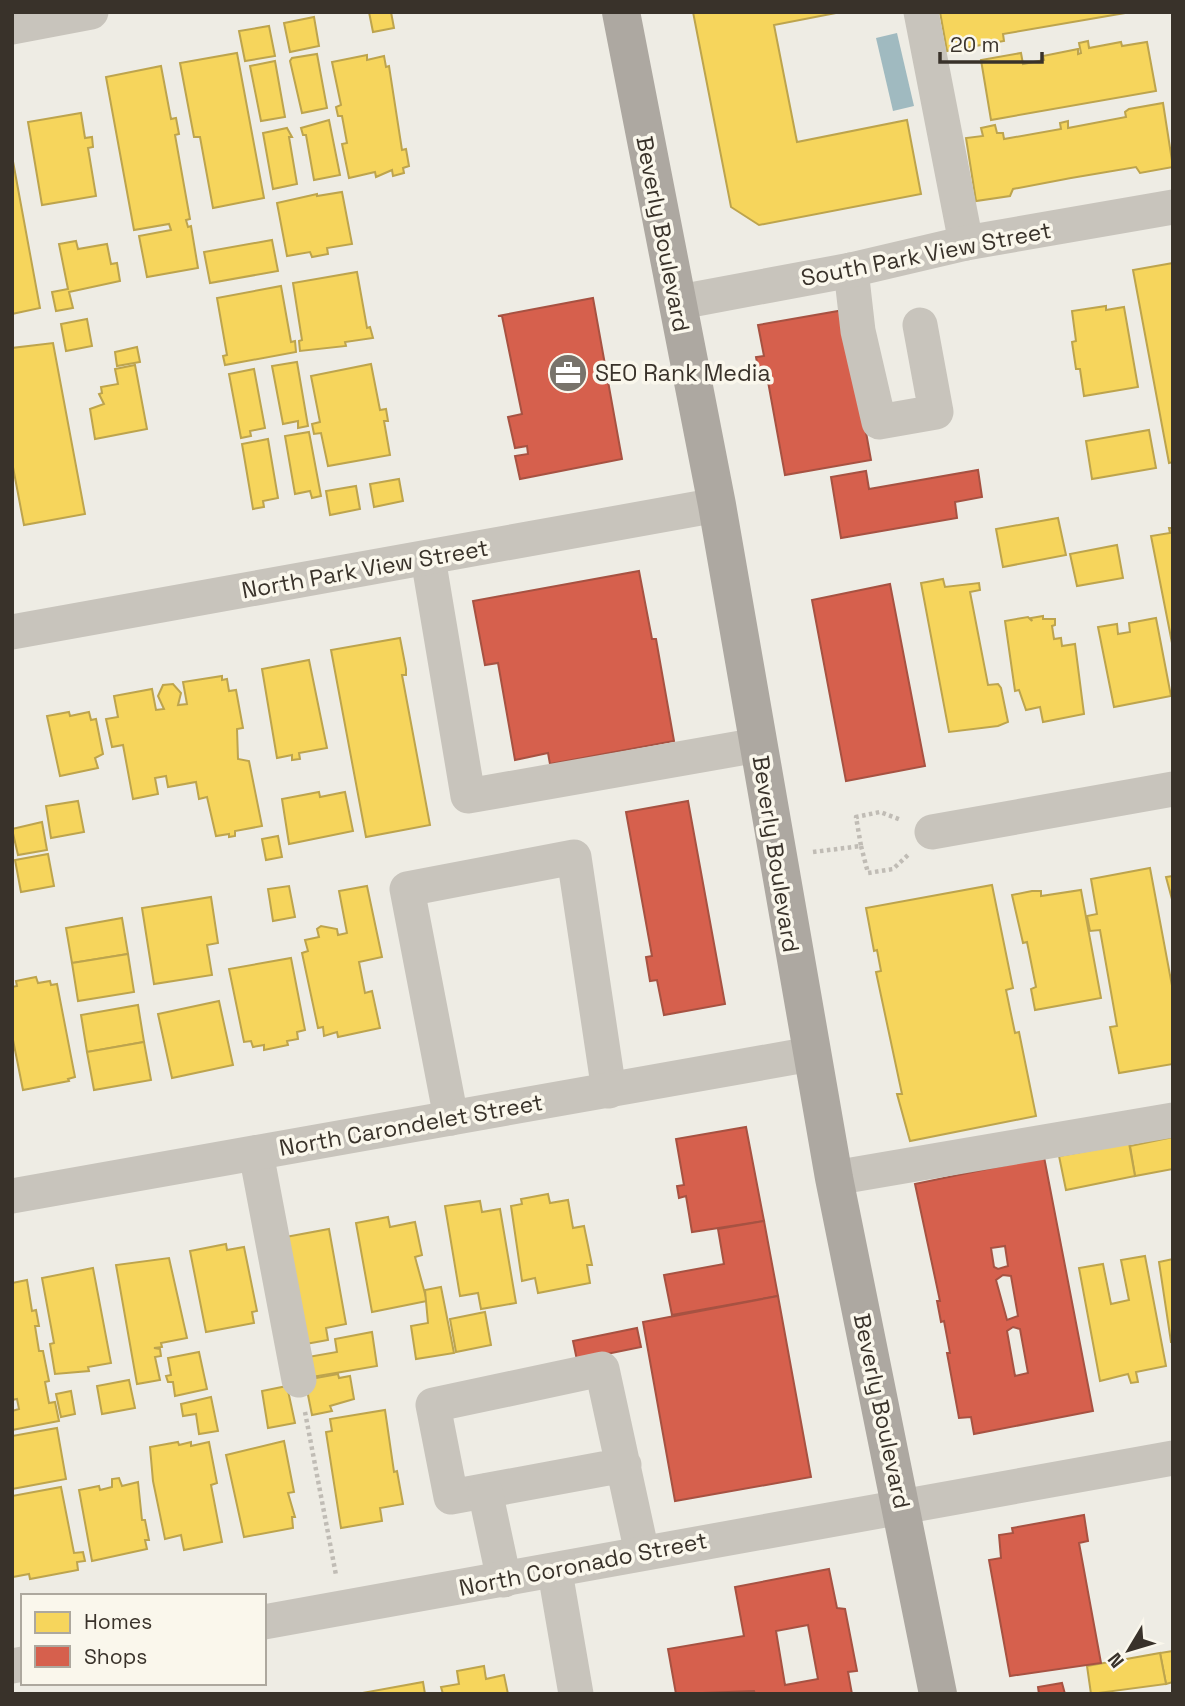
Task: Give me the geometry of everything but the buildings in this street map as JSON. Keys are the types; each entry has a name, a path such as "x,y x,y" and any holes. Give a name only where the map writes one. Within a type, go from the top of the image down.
{"main road":[{"name":"Beverly Boulevard","path":"621,12 648,162 680,302 685,347 717,505 776,858 834,1178 938,1694"}],"street":[{"path":"12,27 91,12"},
{"path":"921,12 966,243"},
{"name":"South Park View Street","path":"680,302 851,270 966,243 1173,206"},
{"path":"851,270 858,331 879,422 936,412 920,325"},
{"name":"North Park View Street","path":"12,632 717,505"},
{"path":"428,558 468,796 758,745"},
{"path":"932,832 1173,789"},
{"path":"451,1118 407,889 574,857 609,1091"},
{"name":"North Carondelet Street","path":"12,1196 811,1054"},
{"path":"834,1178 1173,1119"},
{"path":"256,1153 299,1380"},
{"path":"624,1465 451,1497 433,1405 602,1369 624,1465 642,1553"},
{"name":"North Coronado Street","path":"266,1622 555,1572 642,1553 1173,1458"},
{"path":"485,1491 504,1580"},
{"path":"555,1572 576,1694"}],"path":[{"path":"880,812 932,832 893,869 867,873 861,846 856,817 880,812"},
{"path":"776,858 861,846"},
{"path":"299,1380 336,1576"}],"water":[{"path":"897,33 914,106 893,111 876,38"}],"place":[{"name":"SEO Rank Media","path":"568,373"}]}
